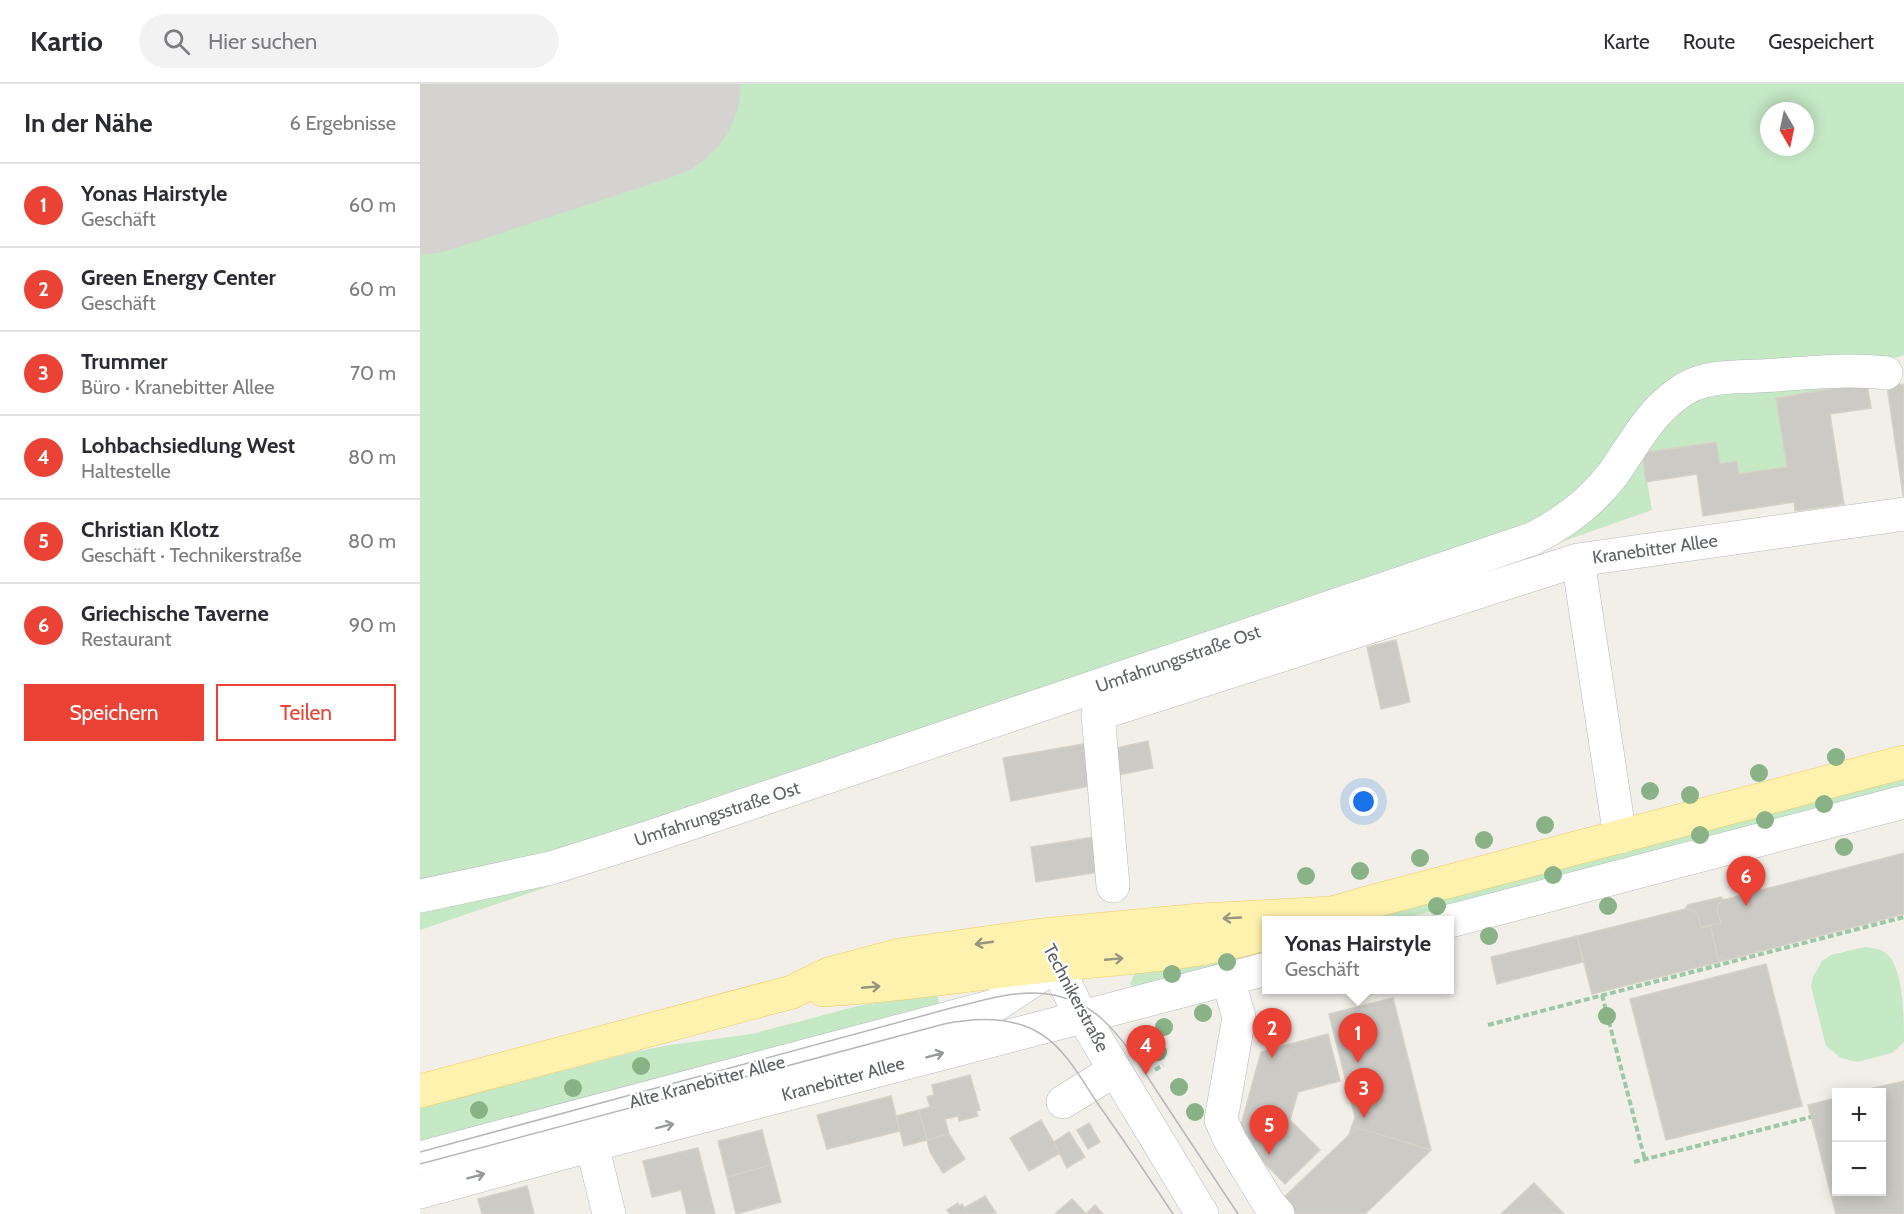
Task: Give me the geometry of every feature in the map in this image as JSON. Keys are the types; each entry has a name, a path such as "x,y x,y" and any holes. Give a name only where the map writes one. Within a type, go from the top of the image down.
{"main road":[{"path":"1324,916 1904,762"},
{"path":"420,1091 792,992 829,974 900,955 1042,935 1201,920 1262,918"},
{"path":"792,992 872,987 1056,964 1136,957 1200,949 1262,934"}],"street":[{"name":"Umfahrungsstraße Ost","path":"420,896 552,868 653,836 1532,539 1563,522 1588,502 1611,476 1658,411 1675,396 1695,384 1711,380 1794,374 1868,371 1886,373"},
{"name":"Kranebitter Allee","path":"1620,837 1578,560 1904,514"},
{"path":"1113,886 1098,714 1578,560"},
{"path":"1454,920 1904,802"},
{"name":"Technikerstraße","path":"1042,935 1084,1017 1202,1214"},
{"path":"994,1006 1056,964"},
{"name":"Kranebitter Allee","path":"420,1192 592,1144 1262,970"},
{"path":"1228,979 1239,1017 1221,1120 1230,1140 1269,1204 1278,1214"},
{"path":"994,1006 1084,1017"},
{"name":"Alte Kranebitter Allee","path":"420,1158 994,1006"},
{"path":"1063,1102 1115,1070"},
{"path":"592,1144 609,1214"}],"path":[{"path":"1488,1025 1904,917"},
{"path":"1602,995 1645,1160"},
{"path":"1155,1070 1163,1065"},
{"path":"1634,1162 1811,1117"}],"green space":[{"path":"420,84 1904,84 1904,355 1885,361 1867,383 1777,398 1787,467 1739,474 1736,461 1720,464 1716,442 1642,453 1652,510 1393,601 420,930"},
{"path":"1904,777 1904,787 1413,916 1376,916"},
{"path":"1262,946 1262,957 1133,987 1130,984 1134,975 1152,967"},
{"path":"1865,947 1880,950 1893,961 1902,995 1904,1042 1892,1053 1857,1062 1841,1058 1826,1046 1811,986 1822,961 1831,955"},
{"path":"937,994 939,1004 420,1141 420,1108 634,1052 752,1034 862,1005"}],"building":[{"path":"1867,383 1871,408 1830,414 1844,504 1795,511 1794,502 1703,516 1697,474 1646,482 1642,453 1716,442 1720,464 1737,461 1739,474 1787,467 1776,398"},
{"path":"1904,384 1904,502 1887,386"},
{"path":"1396,640 1410,702 1381,709 1367,647"},
{"path":"1148,741 1153,768 1118,775 1112,749"},
{"path":"1088,743 1096,785 1011,801 1003,758"},
{"path":"1100,836 1106,871 1036,882 1031,847"},
{"path":"1904,853 1904,914 1719,962 1710,925 1721,923 1717,911 1718,905 1723,900"},
{"path":"1721,897 1723,900 1718,905 1717,911 1721,923 1701,928 1694,910 1685,909 1688,905"},
{"path":"1685,909 1694,910 1701,928 1710,925 1719,962 1592,994 1577,936"},
{"path":"1577,936 1583,962 1497,984 1491,957"},
{"path":"1766,964 1802,1106 1666,1140 1630,999"},
{"path":"1393,998 1431,1150 1352,1126 1355,1117 1329,1014"},
{"path":"1328,1034 1340,1081 1298,1092 1290,1120 1320,1150 1285,1184 1238,1136 1261,1052"},
{"path":"970,1075 980,1110 976,1111 978,1116 959,1121 958,1116 945,1119 949,1134 927,1140 919,1110 930,1107 927,1097 934,1095 932,1085"},
{"path":"1904,1081 1904,1214 1836,1214 1808,1105 1832,1099 1832,1196 1886,1196 1886,1088 1874,1088"},
{"path":"891,1096 900,1131 827,1149 817,1115"},
{"path":"919,1110 927,1140 904,1146 896,1116"},
{"path":"1041,1120 1060,1153 1029,1171 1010,1138"},
{"path":"1089,1123 1100,1142 1088,1149 1077,1130"},
{"path":"1352,1126 1431,1150 1365,1214 1288,1214 1278,1203 1349,1135"},
{"path":"762,1130 771,1165 727,1177 718,1141"},
{"path":"1069,1132 1085,1157 1067,1168 1054,1142"},
{"path":"949,1134 965,1159 943,1173 930,1152 927,1140"},
{"path":"698,1148 715,1214 687,1214 681,1190 652,1197 643,1161"},
{"path":"771,1165 781,1202 736,1214 727,1177"},
{"path":"1534,1183 1564,1214 1501,1214"},
{"path":"527,1186 534,1214 482,1214 478,1199"},
{"path":"985,1196 996,1213 968,1214 964,1208"},
{"path":"1072,1199 1086,1214 1055,1214"},
{"path":"958,1203 959,1206 962,1204 968,1214 950,1214 947,1210"},
{"path":"1095,1205 1103,1214 1086,1214"}],"taxiway":[{"path":"610,94 633,84"}],"runway":[{"path":"420,157 643,84"}],"tram line":[{"path":"420,1152 955,1007 1016,994 1042,993 1086,1007 1102,1019 1118,1036 1238,1214"},
{"path":"420,1164 944,1024 982,1019 1006,1021 1030,1028 1050,1040 1058,1048 1173,1214"}],"place":[{"name":"Griechische Taverne","path":"1746,906"},
{"name":"Green Energy Center","path":"1272,1058"},
{"name":"Yonas Hairstyle","path":"1358,1063"},
{"name":"Lohbachsiedlung West","path":"1146,1075"},
{"name":"Trummer","path":"1364,1118"},
{"name":"Christian Klotz","path":"1269,1155"}]}
